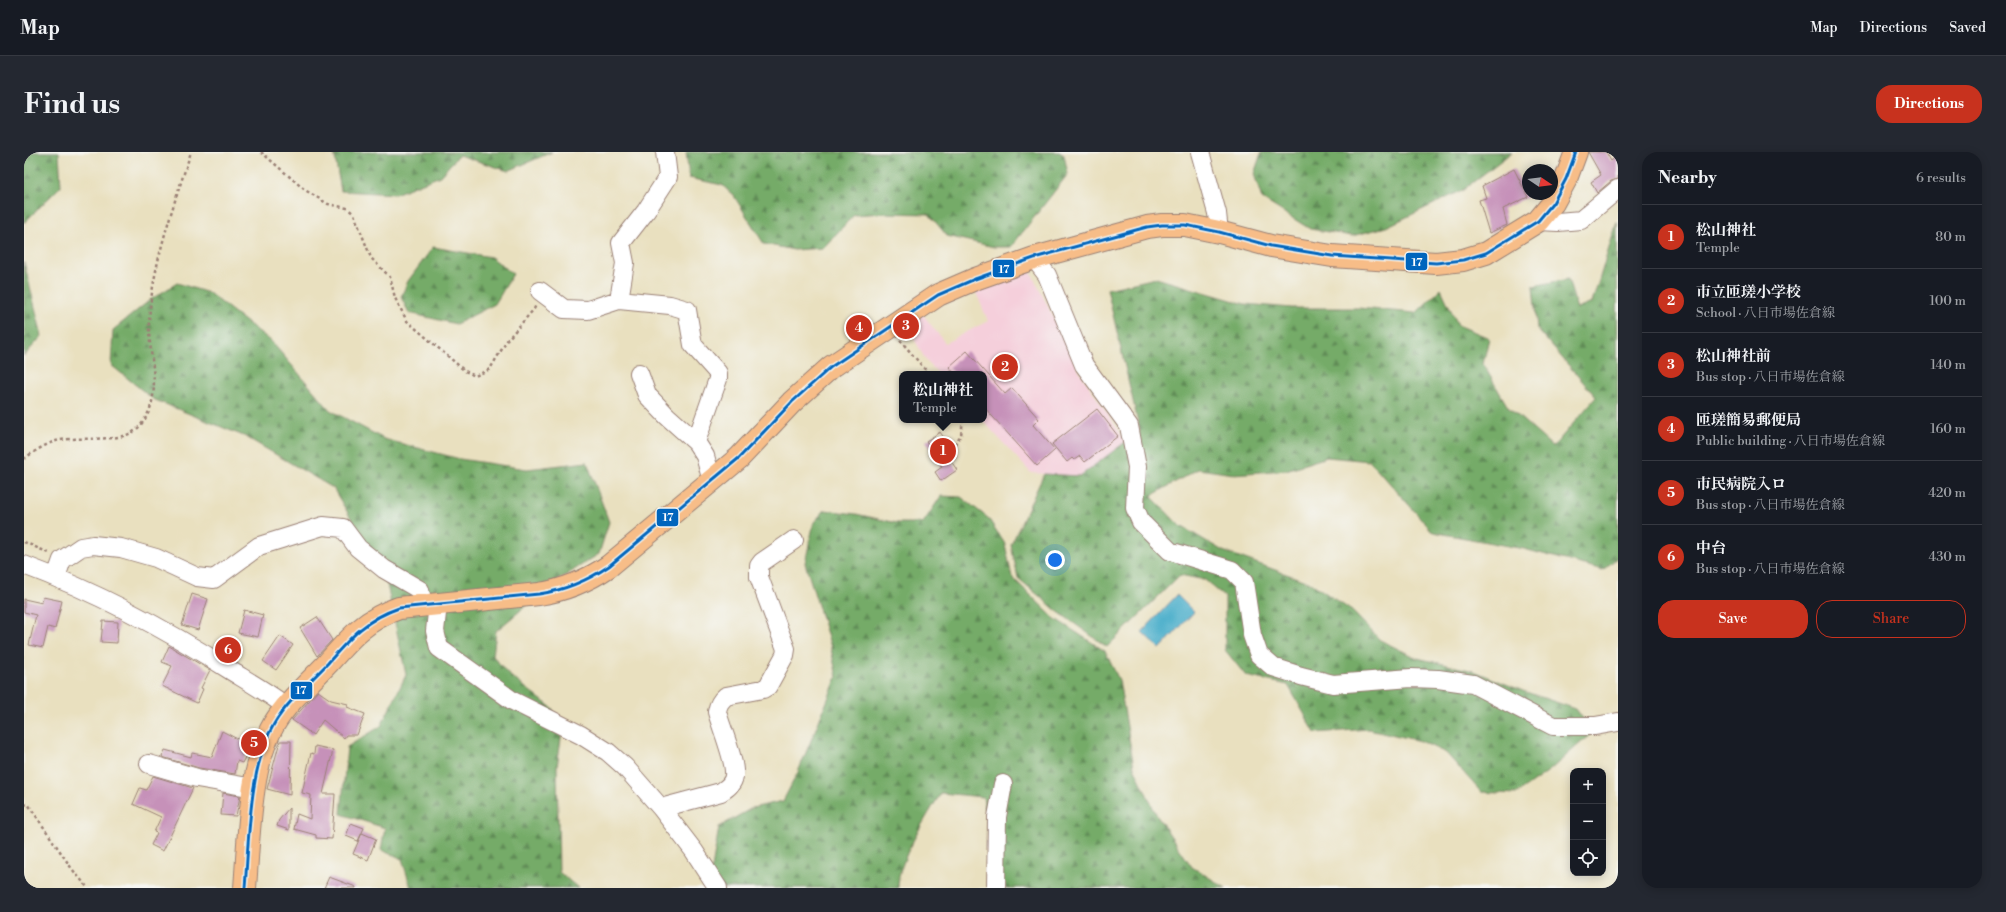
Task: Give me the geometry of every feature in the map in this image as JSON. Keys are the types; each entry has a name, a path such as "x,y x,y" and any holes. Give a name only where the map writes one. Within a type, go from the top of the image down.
{"main road":[{"path":"245,888 254,788 257,768 266,740 274,724 287,707 354,634 383,613 399,608 539,594 558,591 580,584 609,566 739,458 792,402 831,367 938,295 975,279 1034,258 1147,227 1162,225 1185,225 1302,252 1436,263 1463,260 1486,253 1538,221 1553,203 1566,179 1576,152"}],"street":[{"path":"619,300 625,263 621,243 646,211 668,177 665,152"},
{"path":"1200,152 1217,213 1219,232"},
{"path":"1538,221 1558,222 1581,220 1618,189"},
{"path":"1034,258 1047,275 1084,365 1129,426 1137,467 1135,508 1141,522 1170,551 1232,570 1244,582 1252,635 1259,655 1273,667 1333,684 1411,678 1438,679 1473,684 1553,726 1595,726 1618,722"},
{"path":"540,291 564,309 588,310 619,300 670,305 687,310 693,345 718,373 718,379 696,442"},
{"path":"639,373 647,395 666,416 696,442 705,456 712,480"},
{"path":"56,577 62,560 81,547 93,545 121,548 156,558 197,577 214,579 259,546 323,526 343,528 358,548 384,569 420,590 431,605 436,640 439,648 446,655 513,701 581,734 608,752 625,767 661,808 694,851 718,888"},
{"path":"661,808 721,792 728,788 733,781 734,767 717,712 718,706 721,700 726,696 763,689 768,686 785,655 786,649 758,571 762,562 794,540"},
{"path":"24,565 109,600 178,637 266,692 287,707"},
{"path":"149,764 197,778 254,788"},
{"path":"996,888 997,817 1003,784"}],"path":[{"path":"24,459 55,441 122,436 138,428 148,412 155,380 150,354 149,319 159,256 165,231 191,152"},
{"path":"261,152 305,190 328,204 347,208 354,214 371,258 390,277 395,298 407,321 457,365 475,376 490,369 508,338 534,309 540,291"},
{"path":"889,328 926,371"},
{"path":"951,448 961,435 963,423"},
{"path":"24,542 62,560"},
{"path":"24,805 28,804 72,869 88,888"}],"shaded area":[{"path":"1030,270 1081,374 1126,442 1080,476 1031,473 985,423 987,423 987,371 936,371 926,361 906,324 922,313 945,343 988,321 975,290"}],"green space":[{"path":"24,152 59,152 61,186 24,223"},
{"path":"334,152 552,152 508,171 459,155 440,176 395,194 341,191"},
{"path":"686,152 1059,152 1064,155 1068,174 1011,247 994,247 947,236 929,214 883,213 854,215 823,248 794,250 764,244 734,196 722,185 689,178"},
{"path":"1512,152 1463,190 1386,227 1352,236 1310,229 1262,199 1254,174 1261,153"},
{"path":"1617,222 1618,557 1603,570 1524,549 1433,532 1370,461 1327,457 1286,470 1234,474 1198,469 1151,496 1179,525 1223,551 1311,583 1352,611 1380,640 1417,658 1474,671 1523,691 1576,709 1593,732 1550,770 1516,794 1481,792 1446,753 1420,741 1369,729 1315,733 1288,685 1246,676 1225,650 1225,597 1205,580 1180,575 1107,647 1057,611 1018,578 1011,545 1044,474 1080,476 1140,431 1107,289 1156,278 1245,304 1292,308 1358,308 1416,313 1441,289 1458,325 1489,338 1483,364 1508,407 1553,447 1596,397 1537,329 1533,286 1568,279 1577,309 1592,303"},
{"path":"433,247 491,257 513,274 495,304 456,324 409,313 401,297 408,281"},
{"path":"24,262 42,336 24,356"},
{"path":"177,283 209,293 271,341 330,410 384,439 460,459 527,469 587,462 609,522 599,554 552,584 496,631 493,656 509,675 552,708 562,731 557,767 559,872 578,888 411,888 402,859 381,850 385,828 341,814 347,747 381,726 406,675 385,575 333,488 246,437 153,399 111,365 113,330 150,300"},
{"path":"941,496 961,497 988,518 1005,544 1012,577 1054,618 1105,651 1119,680 1134,767 1157,816 1192,867 1226,888 998,888 983,797 941,793 907,853 902,865 898,888 717,888 711,874 719,827 752,808 783,801 798,772 837,677 830,644 805,563 814,522 825,510 856,514 897,523 923,523"}],"water":[{"path":"1177,595 1194,612 1160,649 1142,632"}],"building":[{"path":"1588,152 1606,152 1611,161 1618,155 1618,179 1611,181 1597,193 1591,182 1601,175"},
{"path":"1514,169 1522,185 1522,200 1503,209 1507,225 1489,233 1479,200 1486,198 1482,186"},
{"path":"967,351 985,371 952,371 949,367"},
{"path":"987,374 1005,394 1012,388 1039,419 1033,425 1055,450 1037,466 987,410"},
{"path":"1097,409 1118,436 1085,462 1080,456 1074,460 1072,458 1067,462 1052,444"},
{"path":"940,432 957,457 951,461 957,470 941,481 935,472 942,467 926,441"},
{"path":"192,594 208,599 198,630 182,625"},
{"path":"43,597 62,601 55,629 48,627 43,648 29,645 36,615 24,612 24,599 42,603"},
{"path":"244,610 263,615 258,637 238,633"},
{"path":"317,617 332,640 317,656 300,628"},
{"path":"103,621 118,622 117,643 101,642"},
{"path":"280,636 293,645 276,670 263,661"},
{"path":"169,646 210,670 201,688 203,689 197,703 162,686 172,666 162,662"},
{"path":"318,691 331,700 348,704 347,707 365,714 357,735 346,735 344,738 323,720 313,735 292,720"},
{"path":"222,731 251,746 242,763 237,761 235,774 199,768 162,757 165,750 191,757 192,753 212,757"},
{"path":"280,741 291,741 290,795 267,789"},
{"path":"315,746 333,750 323,794 335,794 332,839 316,838 316,835 294,829 297,814 310,819 311,795 302,793 311,753 314,754"},
{"path":"153,776 193,788 163,851 151,845 157,833 154,832 161,817 133,804 140,788 146,790"},
{"path":"223,793 240,796 236,816 221,815"},
{"path":"289,808 289,830 277,826 279,820"},
{"path":"351,823 364,828 358,841 346,836"},
{"path":"362,833 376,839 368,860 353,854"},
{"path":"329,877 356,887 356,888 324,888"}],"transit line":[{"name":"17","path":"245,888 249,826 255,781 259,760 266,741 274,724 285,708 359,630 387,612 399,608 539,594 567,587 593,576 609,566 739,458 792,402 831,367 938,295 975,279 1034,258 1147,227 1162,225 1185,225 1219,232 1271,246 1332,256 1436,263 1463,260 1486,253 1538,221 1553,203 1566,179 1576,152"}],"place":[{"name":"松山神社前","path":"906,326"},
{"name":"匝瑳簡易郵便局","path":"859,328"},
{"name":"市立匝瑳小学校","path":"1005,367"},
{"name":"松山神社","path":"943,451"},
{"name":"中台","path":"228,650"},
{"name":"市民病院入ロ","path":"254,743"}]}
